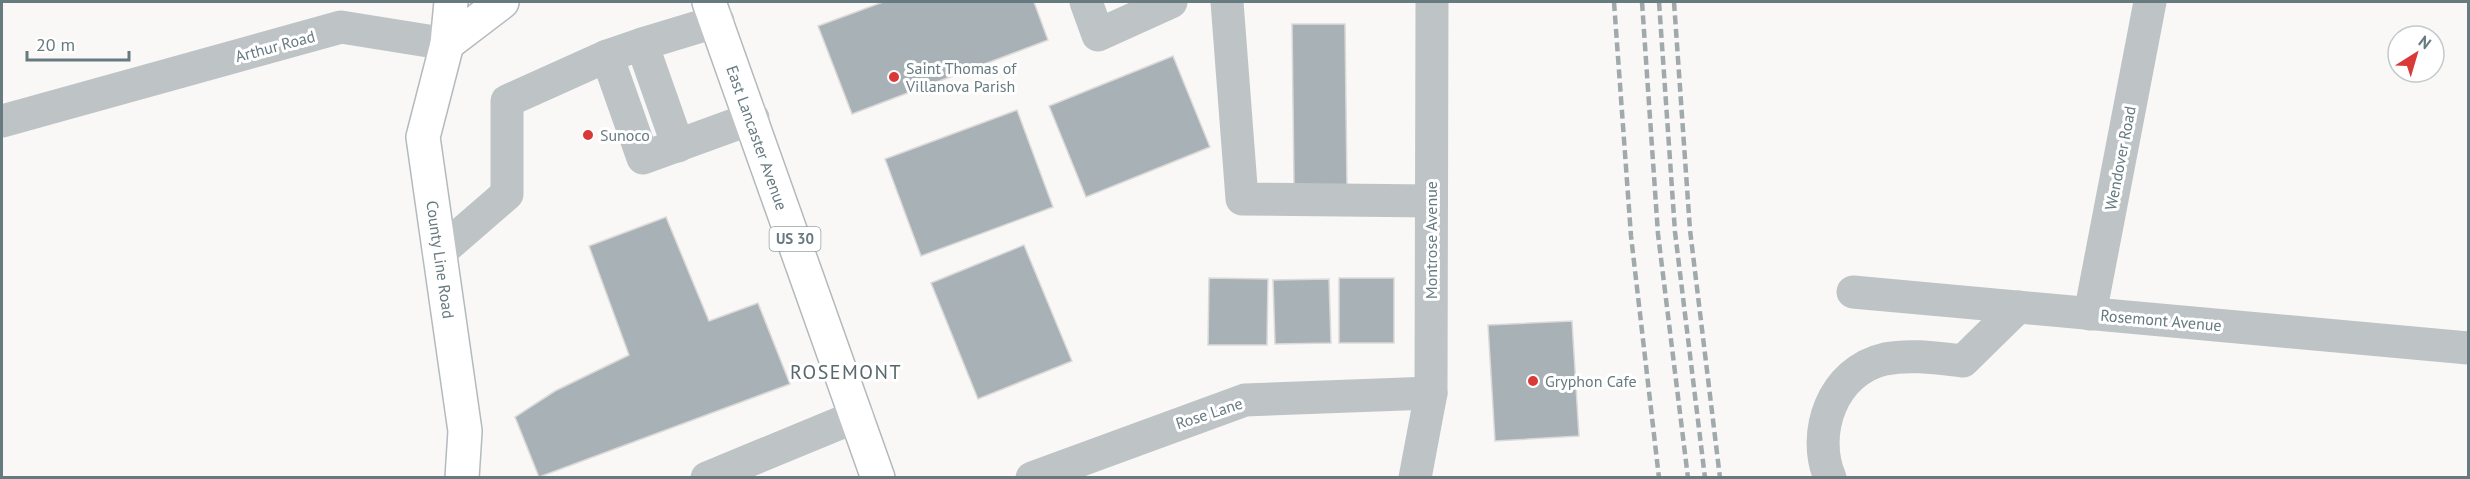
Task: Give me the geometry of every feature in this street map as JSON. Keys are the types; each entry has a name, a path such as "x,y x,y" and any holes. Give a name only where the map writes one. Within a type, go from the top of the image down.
{"main road":[{"name":"County Line Road","path":"451,2 447,44 423,137 465,431 462,477"},
{"path":"447,44 502,2"},
{"name":"East Lancaster Avenue","path":"717,8 878,477"}],"street":[{"path":"1086,2 1098,34 1171,2"},
{"path":"1227,2 1242,199 1431,201"},
{"name":"Montrose Avenue","path":"1415,477 1431,393 1431,2"},
{"name":"Wendover Road","path":"2090,314 2150,2"},
{"path":"440,253 507,194 507,101 607,56 642,44 717,8"},
{"name":"Arthur Road","path":"2,121 341,27 447,44"},
{"path":"642,44 678,146"},
{"path":"607,56 643,158 753,118"},
{"name":"Rosemont Avenue","path":"1853,292 2469,348"},
{"path":"1830,477 1824,463 1821,437 1827,412 1840,389 1859,371 1882,360 1908,356 1963,360 2018,307"},
{"name":"Rose Lane","path":"1032,477 1245,400 1431,393"},
{"path":"707,477 857,416"}],"building":[{"name":"Saint Thomas of Villanova Parish","path":"883,2 1034,2 1048,40 852,114 818,26"},
{"path":"1292,24 1345,24 1347,186 1294,186"},
{"path":"1173,56 1210,147 1086,197 1049,106"},
{"path":"1017,110 1053,207 921,256 885,159"},
{"path":"666,217 709,321 758,303 790,384 539,477 515,417 555,391 629,355 589,246"},
{"path":"1024,245 1072,361 978,399 931,283"},
{"path":"1209,278 1268,279 1267,345 1208,345"},
{"path":"1339,278 1394,278 1394,343 1339,343"},
{"path":"1329,279 1331,343 1275,344 1273,280"},
{"name":"Gryphon Cafe","path":"1572,321 1579,436 1495,441 1488,325"}],"railway":[{"path":"1614,2 1631,236 1659,478"},
{"path":"1642,2 1658,234 1688,478"},
{"path":"1659,2 1675,232 1705,478"},
{"path":"1674,2 1690,230 1720,478"}],"place":[{"name":"Saint Thomas of Villanova Parish","path":"894,77"},
{"name":"Sunoco","path":"588,135"},
{"name":"Gryphon Cafe","path":"1533,381"}],"district":[{"name":"ROSEMONT","path":"846,372"}]}
